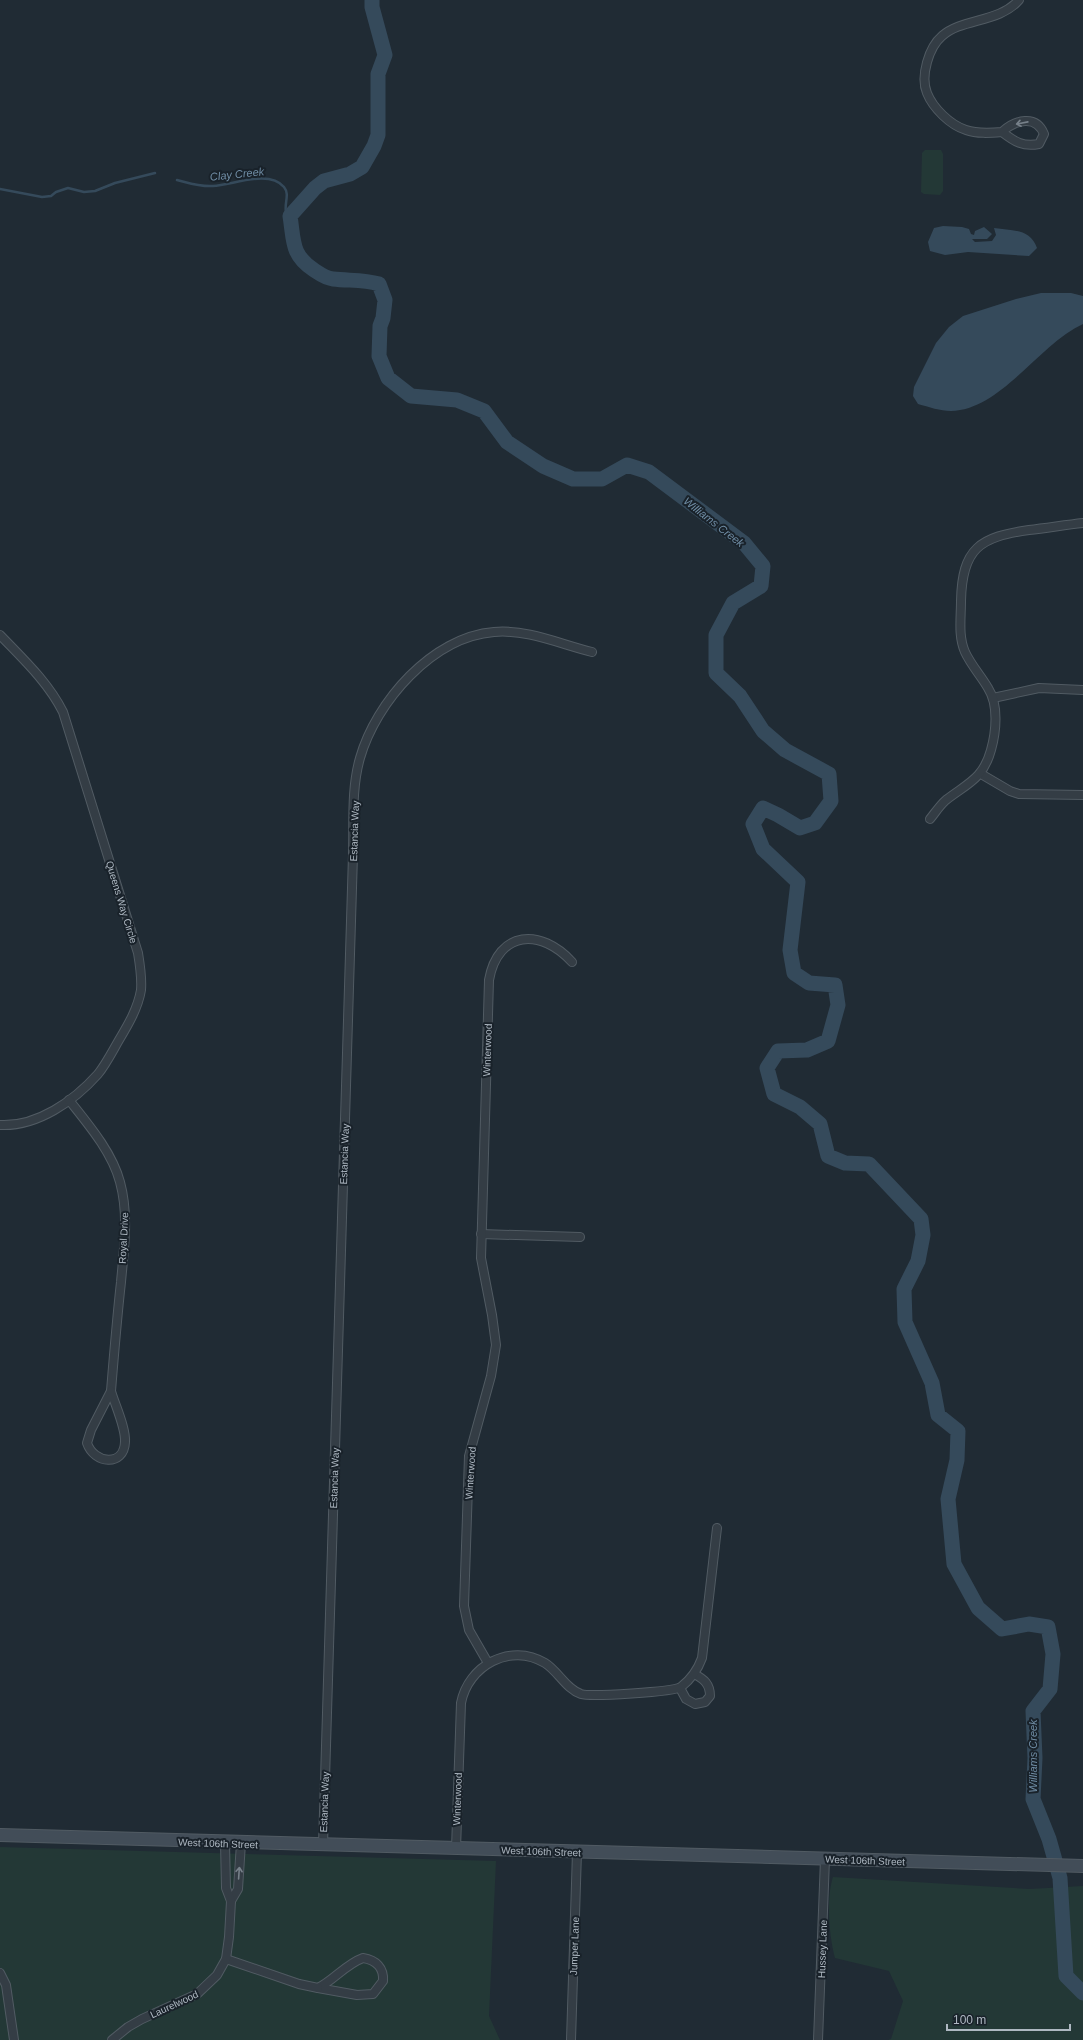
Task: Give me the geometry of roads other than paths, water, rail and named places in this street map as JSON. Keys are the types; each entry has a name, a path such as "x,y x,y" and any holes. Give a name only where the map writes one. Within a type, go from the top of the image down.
{"street":[{"path":"1002,132 1018,144 1028,146 1039,144 1044,134 1040,126 1033,122 1022,121 1002,132 978,133 965,130 946,118 938,110 926,92 924,81 926,67 935,44 942,35 962,26 999,14 1019,0"},
{"path":"930,819 946,800 981,774 994,742 995,716 993,698 989,689 966,654 961,638 962,582 966,565 977,548 990,538 1005,534 1083,522"},
{"name":"Estancia Way","path":"323,1846 355,788 360,758 375,720 388,700 404,680 424,663 458,642 493,632 512,632 528,634 592,652"},
{"name":"Queens Way Circle","path":"0,635 50,690 63,712 88,789 140,967 140,994 130,1020 104,1066 88,1085 69,1100 35,1119 21,1123 0,1125"},
{"path":"993,698 1039,688 1083,690"},
{"path":"981,774 1010,791 1019,794 1083,795"},
{"name":"Winterwood","path":"488,1663 469,1630 464,1606 469,1456 491,1376 496,1345 492,1315 483,1275 481,1234 490,973 493,965 502,952 512,944 525,939 535,939 545,942 564,953 572,962"},
{"name":"Royal Drive","path":"69,1100 106,1152 114,1167 120,1182 125,1206 125,1235 111,1391 91,1430 87,1443 93,1454 104,1460 116,1458 121,1453 125,1445 125,1434 111,1391"},
{"path":"481,1234 580,1237"},
{"path":"694,1674 707,1683 710,1696 705,1702 695,1704 686,1699 680,1688 699,1667 705,1648 717,1528"},
{"name":"Winterwood","path":"456,1849 460,1719 463,1695 472,1678 488,1663 508,1656 518,1655 536,1659 559,1674 574,1690 589,1695 680,1688"},
{"name":"West 106th Street","path":"0,1835 323,1846 1083,1866"},
{"path":"225,1843 226,1888 231,1901 226,1959 299,1984 318,1988 357,1995 373,1994 380,1988 383,1981 382,1971 374,1961 363,1958 348,1966 331,1981 318,1988"},
{"path":"231,1901 238,1889 241,1843"},
{"name":"Jumper Lane","path":"571,2040 577,1852"},
{"name":"Hussey Lane","path":"818,2040 825,1859"},
{"name":"Laurelwood","path":"112,2040 128,2027 142,2019 197,1994 217,1975 226,1959"},
{"path":"0,1973 6,1985 14,2040"}],"water":[{"path":"943,226 969,229 971,234 974,235 975,231 984,227 992,234 987,239 972,239 975,242 992,241 996,235 994,228 1014,230 1030,237 1037,248 1029,256 968,252 945,255 930,251 928,242 934,228"},
{"path":"1041,293 1071,293 1083,296 1083,324 1067,333 1019,375 987,400 969,408 951,411 939,410 918,404 913,396 914,387 936,343 949,327 963,316 1016,299"}],"waterway":[{"name":"Williams Creek","path":"372,0 372,7 385,55 378,74 378,135 374,146 362,167 350,174 324,181 315,188 290,216 293,240 297,253 301,259 314,270 328,278 367,281 379,284 385,300 383,318 380,326 379,356 388,378 411,396 457,400 484,411 507,442 543,466 573,479 602,479 627,465 649,472 744,543 763,566 761,586 733,603 716,635 716,673 740,696 763,731 785,750 829,774 831,801 815,823 800,828 763,808 753,824 763,849 798,882 790,950 794,973 809,983 835,985 838,1005 828,1041 807,1050 778,1051 767,1068 774,1094 800,1107 820,1124 828,1156 845,1163 869,1164 921,1219 923,1235 918,1261 904,1289 905,1322 932,1383 938,1415 958,1431 957,1460 948,1499 954,1564 978,1608 1002,1629 1029,1624 1048,1627 1053,1654 1050,1689 1033,1711 1035,1758 1033,1799 1049,1839 1060,1878 1066,1976 1083,1993"},
{"name":"Clay Creek","path":"0,189 42,197 51,196 56,192 68,188 84,192 95,191 115,183 155,173"},
{"name":"Clay Creek","path":"177,180 208,186 250,179 269,179 284,187 287,195 286,212 291,221"}]}
